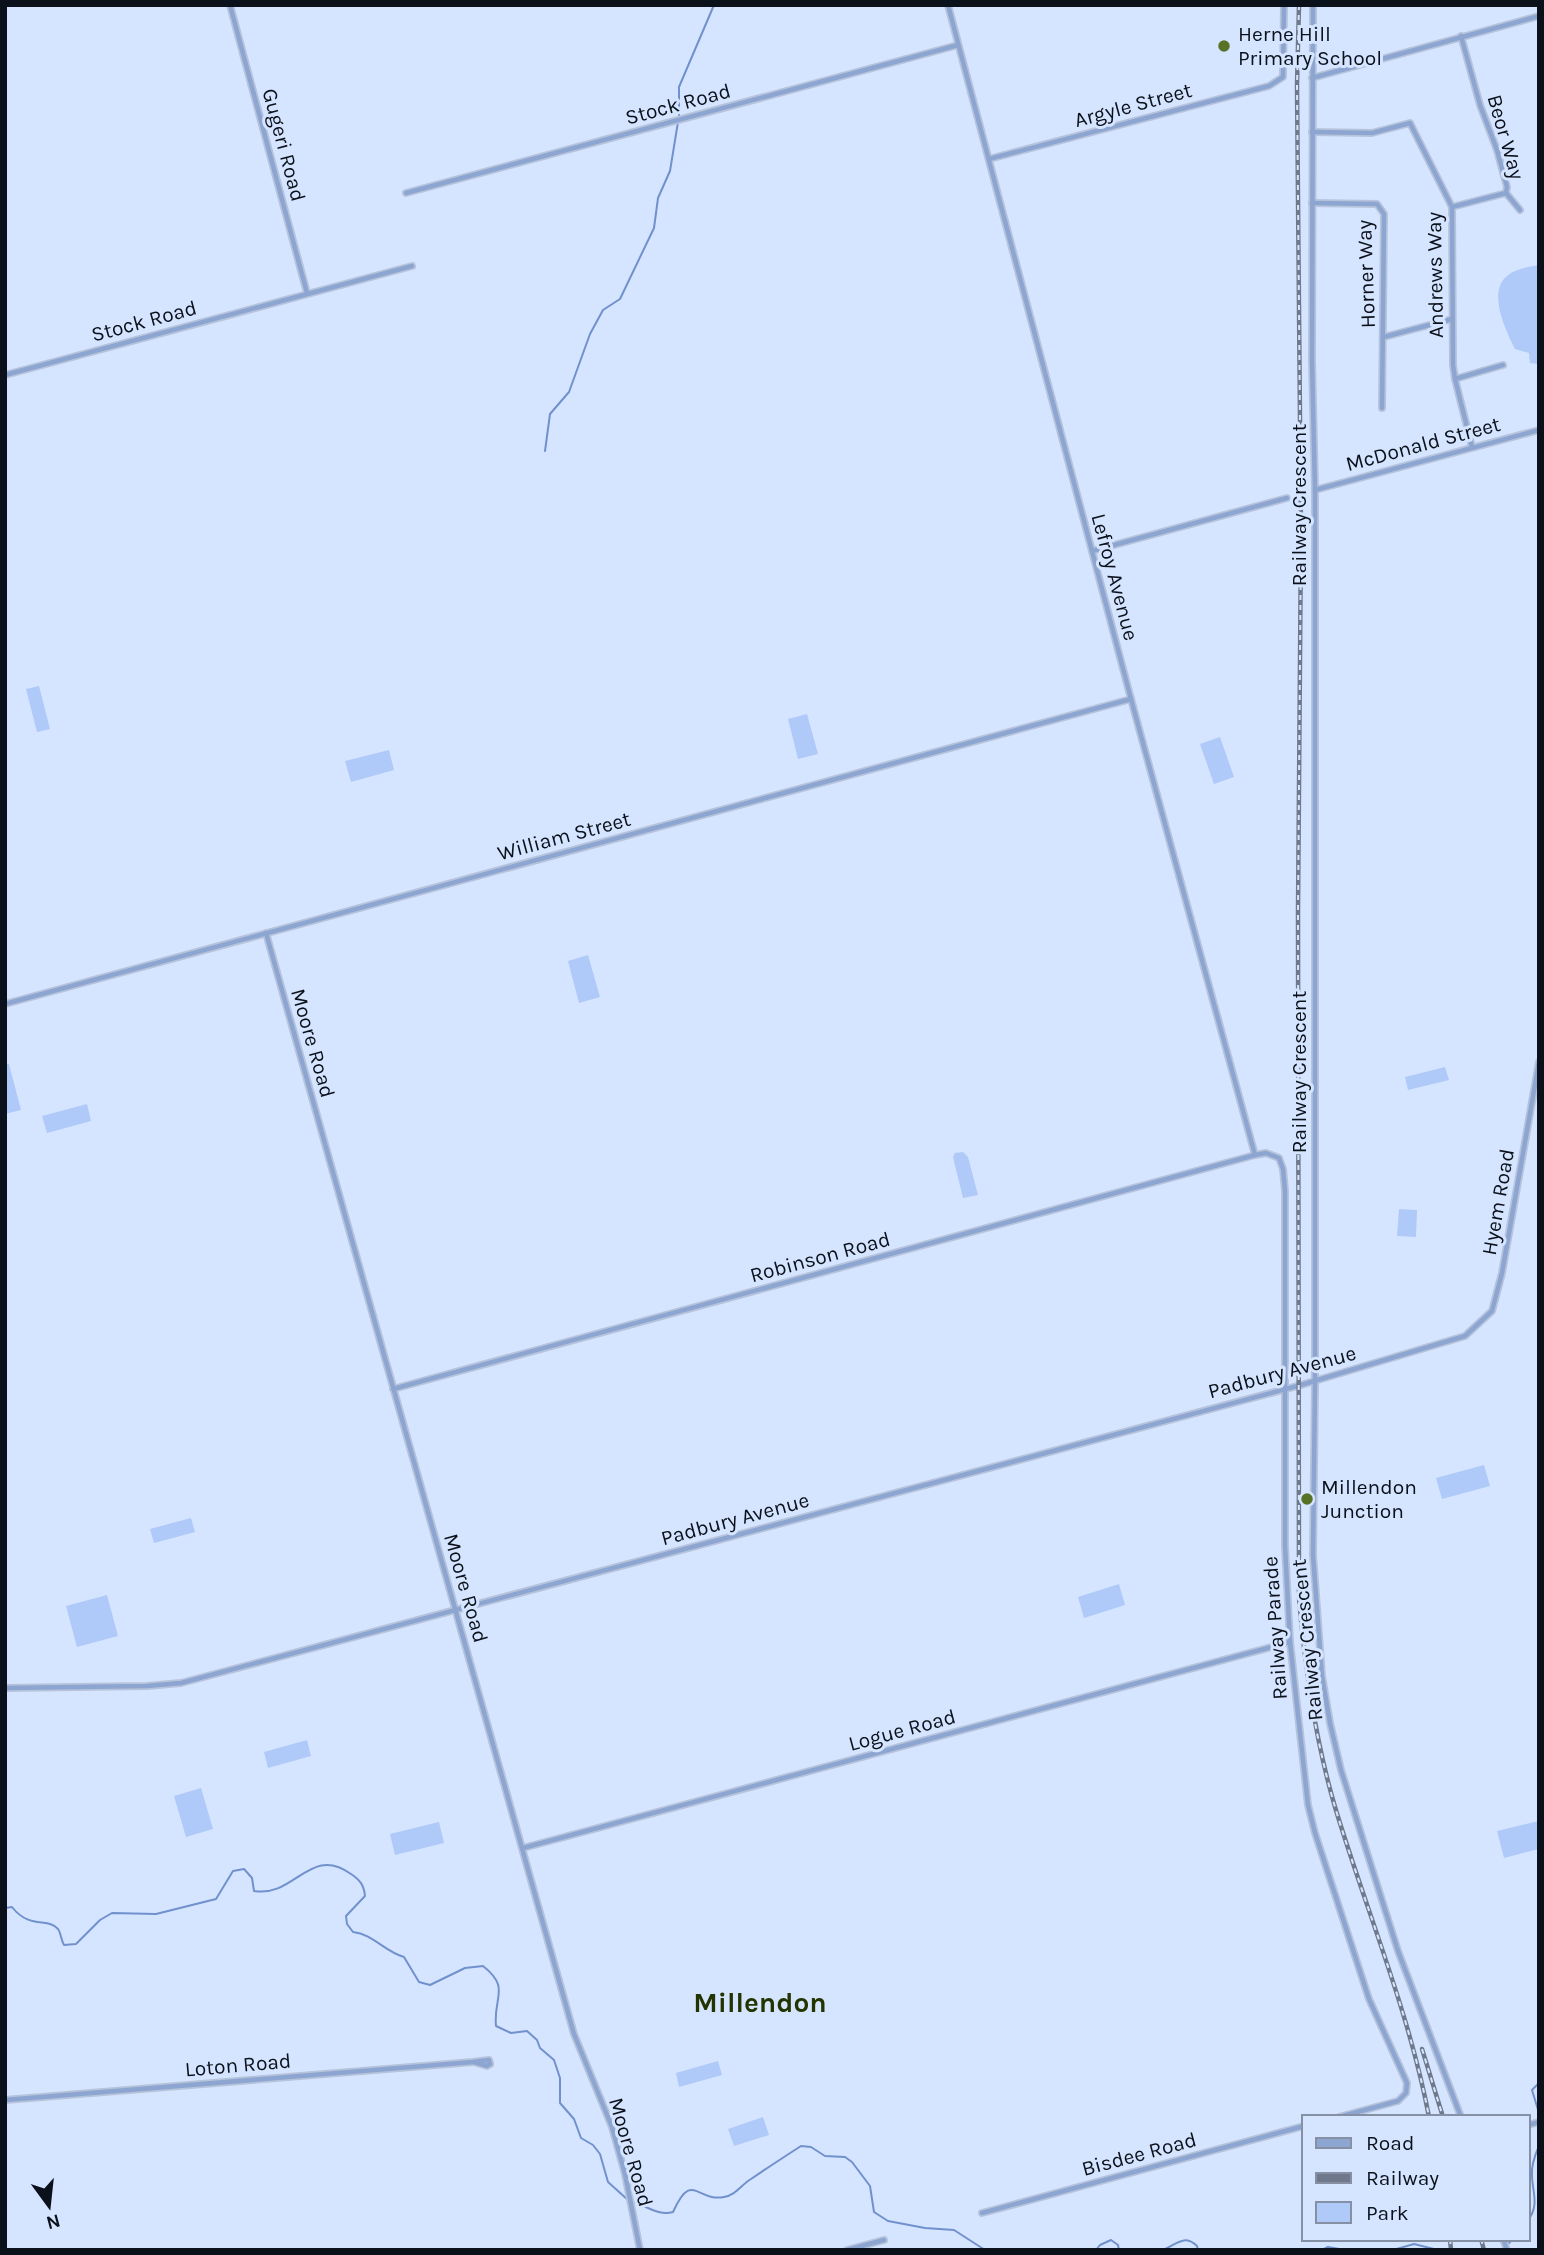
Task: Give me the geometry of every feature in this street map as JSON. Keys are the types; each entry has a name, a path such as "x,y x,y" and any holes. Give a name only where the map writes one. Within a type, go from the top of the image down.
{"street":[{"name":"Gugeri Road","path":"230,5 307,293"},
{"name":"Lefroy Avenue","path":"948,5 1255,1155"},
{"name":"Argyle Street","path":"989,159 1269,86 1283,77 1284,5"},
{"name":"Railway Crescent","path":"1312,5 1315,490 1313,1555 1322,1676 1341,1770 1398,1951 1460,2115"},
{"path":"1312,78 1539,16"},
{"name":"Beor Way","path":"1452,207 1506,193 1507,187 1461,36"},
{"name":"Stock Road","path":"406,193 958,45"},
{"name":"Andrews Way","path":"1312,132 1372,133 1410,123 1452,207 1455,379 1472,447"},
{"path":"1506,193 1520,210"},
{"name":"Horner Way","path":"1312,203 1377,204 1384,214 1382,408"},
{"name":"Stock Road","path":"5,375 412,266"},
{"path":"1384,337 1452,320"},
{"path":"1455,379 1503,365"},
{"name":"McDonald Street","path":"1315,490 1539,430"},
{"path":"1092,551 1287,498"},
{"name":"William Street","path":"5,1004 1131,698"},
{"name":"Moore Road","path":"266,933 573,2034 611,2127 630,2197 640,2250"},
{"name":"Hyem Road","path":"1465,1336 1492,1311 1502,1273 1539,1062"},
{"name":"Railway Parade","path":"1255,1155 1266,1153 1279,1158 1285,1191 1285,1546 1290,1642 1310,1814 1369,1999 1407,2083 1406,2093 1398,2101 1346,2115"},
{"name":"Robinson Road","path":"393,1389 1255,1155"},
{"name":"Padbury Avenue","path":"5,1688 181,1683 1315,1381 1465,1336"},
{"name":"Logue Road","path":"523,1848 1290,1642"},
{"name":"Loton Road","path":"5,2100 473,2062"},
{"name":"Bisdee Road","path":"982,2213 1302,2127"},
{"path":"847,2250 884,2240"}],"green space":[{"path":"1539,265 1539,364 1530,363 1529,353 1515,349 1503,322 1498,301 1501,283 1507,276"},
{"path":"39,686 50,729 37,732 26,689"},
{"path":"807,714 818,754 798,759 788,719"},
{"path":"1220,737 1234,777 1214,784 1200,744"},
{"path":"389,750 394,770 351,782 345,761"},
{"path":"588,955 600,997 579,1003 568,961"},
{"path":"9,1064 21,1110 5,1114 5,1065"},
{"path":"1445,1067 1449,1080 1408,1090 1405,1077"},
{"path":"87,1104 91,1121 47,1133 42,1116"},
{"path":"963,1152 968,1157 978,1195 963,1198 953,1157 955,1153"},
{"path":"1399,1209 1417,1210 1416,1237 1397,1236"},
{"path":"1484,1465 1490,1486 1442,1499 1436,1478"},
{"path":"191,1518 195,1532 154,1543 150,1529"},
{"path":"1119,1584 1125,1605 1084,1618 1078,1597"},
{"path":"107,1595 118,1636 77,1647 66,1606"},
{"path":"307,1740 311,1756 268,1768 264,1752"},
{"path":"201,1788 213,1829 186,1837 174,1796"},
{"path":"1539,1821 1539,1849 1504,1858 1497,1831"},
{"path":"439,1822 444,1843 395,1855 390,1834"},
{"path":"718,2061 722,2075 679,2087 676,2073"},
{"path":"763,2117 769,2135 734,2146 728,2129"}],"waterway":[{"path":"679,117 679,87 714,5"},
{"path":"545,451 550,414 569,392 590,334 603,310 620,299 654,228 658,198 670,171 678,122"},
{"path":"5,1908 12,1907 25,1918 54,1926 64,1945 76,1944 100,1920 112,1913 156,1914 216,1899 233,1871 244,1869 252,1878 254,1891 268,1891 281,1887 313,1868 337,1866 357,1878 363,1886 365,1896 346,1916 347,1924 353,1932 367,1936 404,1957 419,1982 430,1985 465,1968 483,1966 491,1974 499,1987 496,2026 511,2033 527,2031 554,2060 560,2078 560,2103 574,2119 581,2138 593,2145 600,2154 608,2182 628,2200"},
{"path":"1539,2083 1532,2090 1539,2113"},
{"path":"633,2202 657,2212 668,2213 673,2212 679,2200 690,2190 707,2196 728,2196 801,2146 811,2147 825,2156 845,2157 852,2162 870,2186 874,2212 888,2221 954,2230 985,2250"},
{"path":"1530,2217 1535,2203 1532,2168 1539,2146"},
{"path":"1096,2250 1111,2240 1118,2245 1119,2250"},
{"path":"1163,2250 1184,2240 1192,2242 1198,2250"},
{"path":"1508,2244 1511,2241"},
{"path":"1393,2250 1414,2244 1434,2249"},
{"path":"1322,2250 1328,2247 1345,2250"}],"railway":[{"path":"1299,5 1299,1598 1312,1704 1328,1781 1399,1999 1429,2115"},
{"path":"1422,2049 1442,2115"},
{"path":"1450,2241 1451,2250"},
{"path":"1482,2241 1484,2250"}],"place":[{"name":"Herne Hill Primary School","path":"1224,46"},
{"name":"Millendon Junction","path":"1307,1499"}],"district":[{"name":"Millendon","path":"760,2002"}]}
